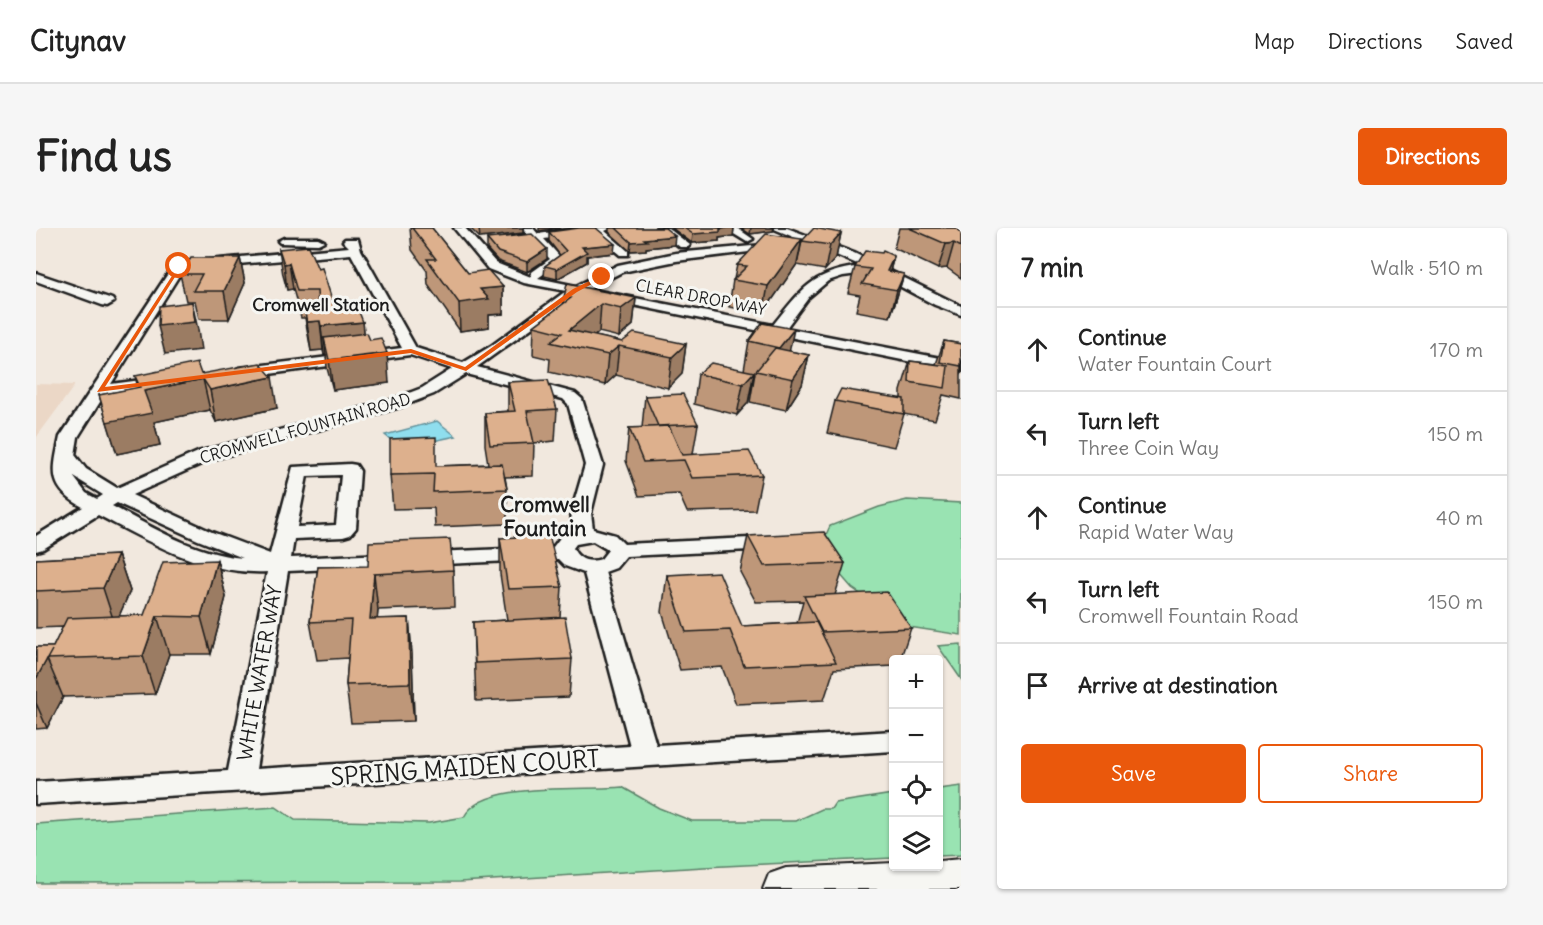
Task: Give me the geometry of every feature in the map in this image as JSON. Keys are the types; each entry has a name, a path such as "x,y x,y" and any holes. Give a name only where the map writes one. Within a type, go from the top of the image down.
{"highway":[{"path":"786,889 961,880"}],"street":[{"name":"CLEAR DROP WAY","path":"459,228 485,244 492,266 528,279 575,291 961,367"},
{"path":"527,228 556,257 557,262 528,279"},
{"path":"485,244 599,228 624,253"},
{"path":"661,228 684,244"},
{"path":"729,228 747,239"},
{"path":"777,228 850,255 961,311"},
{"path":"284,241 354,241 355,250 411,351"},
{"name":"CROMWELL FOUNTAIN ROAD","path":"36,545 116,495 204,456 394,404 428,391 466,369 575,291 618,269 638,264 807,241"},
{"path":"355,250 179,266 69,437 63,469 64,480 79,497 182,550 216,562 257,566 563,553 571,561 593,567 609,564 614,560 618,550"},
{"path":"776,331 815,285 824,278 875,268"},
{"path":"36,277 107,302"},
{"path":"221,375 411,351 466,369 568,396 576,402 594,465 581,513 584,535"},
{"path":"99,390 176,380"},
{"path":"66,456 80,473 116,495 236,549 279,564"},
{"name":"WHITE WATER WAY","path":"240,782 285,533"},
{"path":"563,553 565,543 576,536 584,535 602,537 615,545 618,550"},
{"path":"618,550 783,542"},
{"path":"593,567 646,755"},
{"name":"SPRING MAIDEN COURT","path":"36,793 889,741"}],"shaded area":[{"path":"36,384 75,385 36,438"}],"green space":[{"path":"907,500 961,503 961,635 909,627 852,588 819,550 830,526 879,507"},
{"path":"961,644 961,679 938,646"},
{"path":"961,786 961,855 943,856 943,788"},
{"path":"622,787 659,808 692,821 796,821 822,809 831,809 835,803 889,795 889,858 460,882 36,883 36,824 276,807 295,820 429,823 464,817 474,805 491,797 535,790"}],"water":[{"path":"437,421 456,436 401,448 385,435"}],"building":[{"path":"412,228 432,228 468,273 488,270 503,287 480,289 489,299 459,303 427,259 436,259"},
{"path":"596,228 615,244 582,247 587,252 557,269 545,266 566,251 549,232"},
{"path":"616,228 665,228 675,236 631,242"},
{"path":"684,228 728,228 720,229 720,232 693,234"},
{"path":"814,228 841,233 830,245 802,241"},
{"path":"909,228 955,228 961,232 961,247 954,243 946,244"},
{"path":"532,234 547,249 527,262 498,252 487,239"},
{"path":"766,234 802,239 768,286 733,280 747,266 737,265"},
{"path":"308,246 318,269 322,268 334,306 356,304 363,322 321,326 320,321 307,322 304,309 318,307 317,291 297,291 289,263 284,264 279,249"},
{"path":"865,251 882,253 883,251 894,256 887,271 904,274 897,290 862,284 871,269 855,267"},
{"path":"191,258 240,258 224,291 193,291 202,274 180,274"},
{"path":"567,284 636,298 621,309 601,304 569,330 622,342 634,333 686,344 672,357 619,346 608,355 550,342 562,333 534,326 571,298 564,297"},
{"path":"192,302 195,322 158,326 159,306"},
{"path":"762,323 794,329 779,348 749,341"},
{"path":"367,333 370,340 381,338 387,353 329,360 324,338"},
{"path":"944,341 961,344 961,366 940,362"},
{"path":"775,348 809,355 793,379 756,371"},
{"path":"910,361 948,366 945,388 909,382"},
{"path":"197,363 201,374 260,363 272,377 210,390 203,379 144,391 152,413 107,422 99,395 140,387 135,376"},
{"path":"711,363 754,372 743,384 698,374"},
{"path":"548,380 557,409 527,411 534,443 490,445 485,413 515,411 508,382"},
{"path":"841,389 904,399 904,414 835,401"},
{"path":"683,394 698,424 658,426 645,396"},
{"path":"669,426 682,455 749,451 762,475 692,478 684,460 643,462 629,428"},
{"path":"436,437 436,466 502,464 507,489 433,492 434,474 390,475 390,439"},
{"path":"824,532 845,563 764,566 748,536"},
{"path":"549,535 562,587 508,589 500,538"},
{"path":"450,539 453,570 374,574 370,619 409,618 410,683 346,685 351,620 310,622 318,567 368,566 369,542"},
{"path":"118,555 103,588 36,591 36,559"},
{"path":"217,560 201,617 157,616 143,656 47,659 36,679 36,647 53,647 67,618 144,615 163,562"},
{"path":"719,572 742,626 816,622 836,662 744,666 730,630 686,632 667,575"},
{"path":"887,592 911,628 822,632 804,596"},
{"path":"565,617 572,659 475,663 473,622"}],"district":[{"name":"Cromwell Station","path":"321,304"},
{"name":"Cromwell Fountain","path":"545,516"}],"route":[{"path":"179,266 99,390 411,351 466,369 575,291 602,277"}]}
